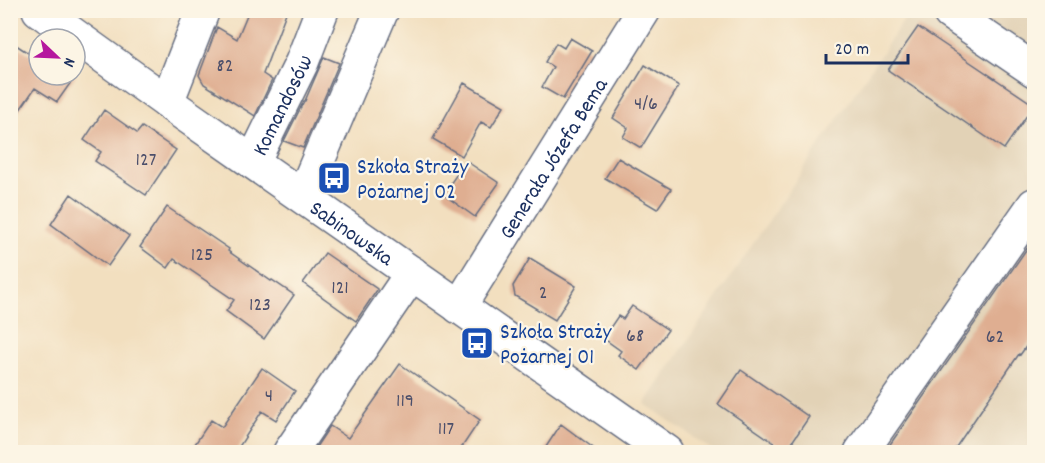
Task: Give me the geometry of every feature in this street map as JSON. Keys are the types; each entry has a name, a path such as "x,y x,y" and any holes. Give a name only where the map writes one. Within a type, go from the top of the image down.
{"street":[{"name":"Sabinowska","path":"39,10 667,453"},
{"path":"167,102 203,10"},
{"name":"Komandosów","path":"253,162 302,62 322,10"},
{"path":"303,196 382,10"},
{"name":"Generała Józefa Bema","path":"459,306 644,10"},
{"path":"952,10 950,14 1035,70"},
{"path":"861,453 1035,205"},
{"path":"290,453 412,273"}],"shaded area":[{"path":"910,11 1034,11 1034,452 715,452 645,404"}],"building":[{"path":"249,10 287,10 263,74 272,80 255,116 204,84 199,75 217,27 237,39"},
{"path":"918,27 1034,105 1004,149 888,70"},
{"path":"570,38 592,51 563,99 542,87 553,67 545,62 556,43 564,48"},
{"path":"10,41 27,52 27,87 68,87 57,102 35,88 10,124"},
{"path":"324,57 339,63 303,148 284,141"},
{"path":"645,65 679,86 641,148 623,137 628,128 613,118"},
{"path":"464,83 504,106 491,127 481,122 462,156 433,139"},
{"path":"104,110 137,133 142,127 176,150 146,195 95,161 101,152 84,140"},
{"path":"618,158 671,189 657,209 605,178"},
{"path":"466,161 499,183 475,217 443,194"},
{"path":"71,194 129,236 108,266 51,224"},
{"path":"167,207 294,295 264,339 226,311 234,300 174,259 168,268 140,247"},
{"path":"1035,237 1035,334 952,453 884,453"},
{"path":"325,253 377,289 356,321 303,283"},
{"path":"530,258 576,286 555,320 515,296 513,286"},
{"path":"632,306 668,330 639,370 618,355 621,351 603,338 618,316 623,319"},
{"path":"400,364 480,420 458,453 312,453 330,426 348,438"},
{"path":"262,368 295,391 276,420 262,411 235,453 189,453 211,420 222,427"},
{"path":"741,370 809,417 786,451 718,404"},
{"path":"561,424 600,453 542,453"}],"place":[{"name":"Szkoła Straży Pożarnej 02","path":"334,178"},
{"name":"Szkoła Straży Pożarnej 01","path":"477,343"}]}
